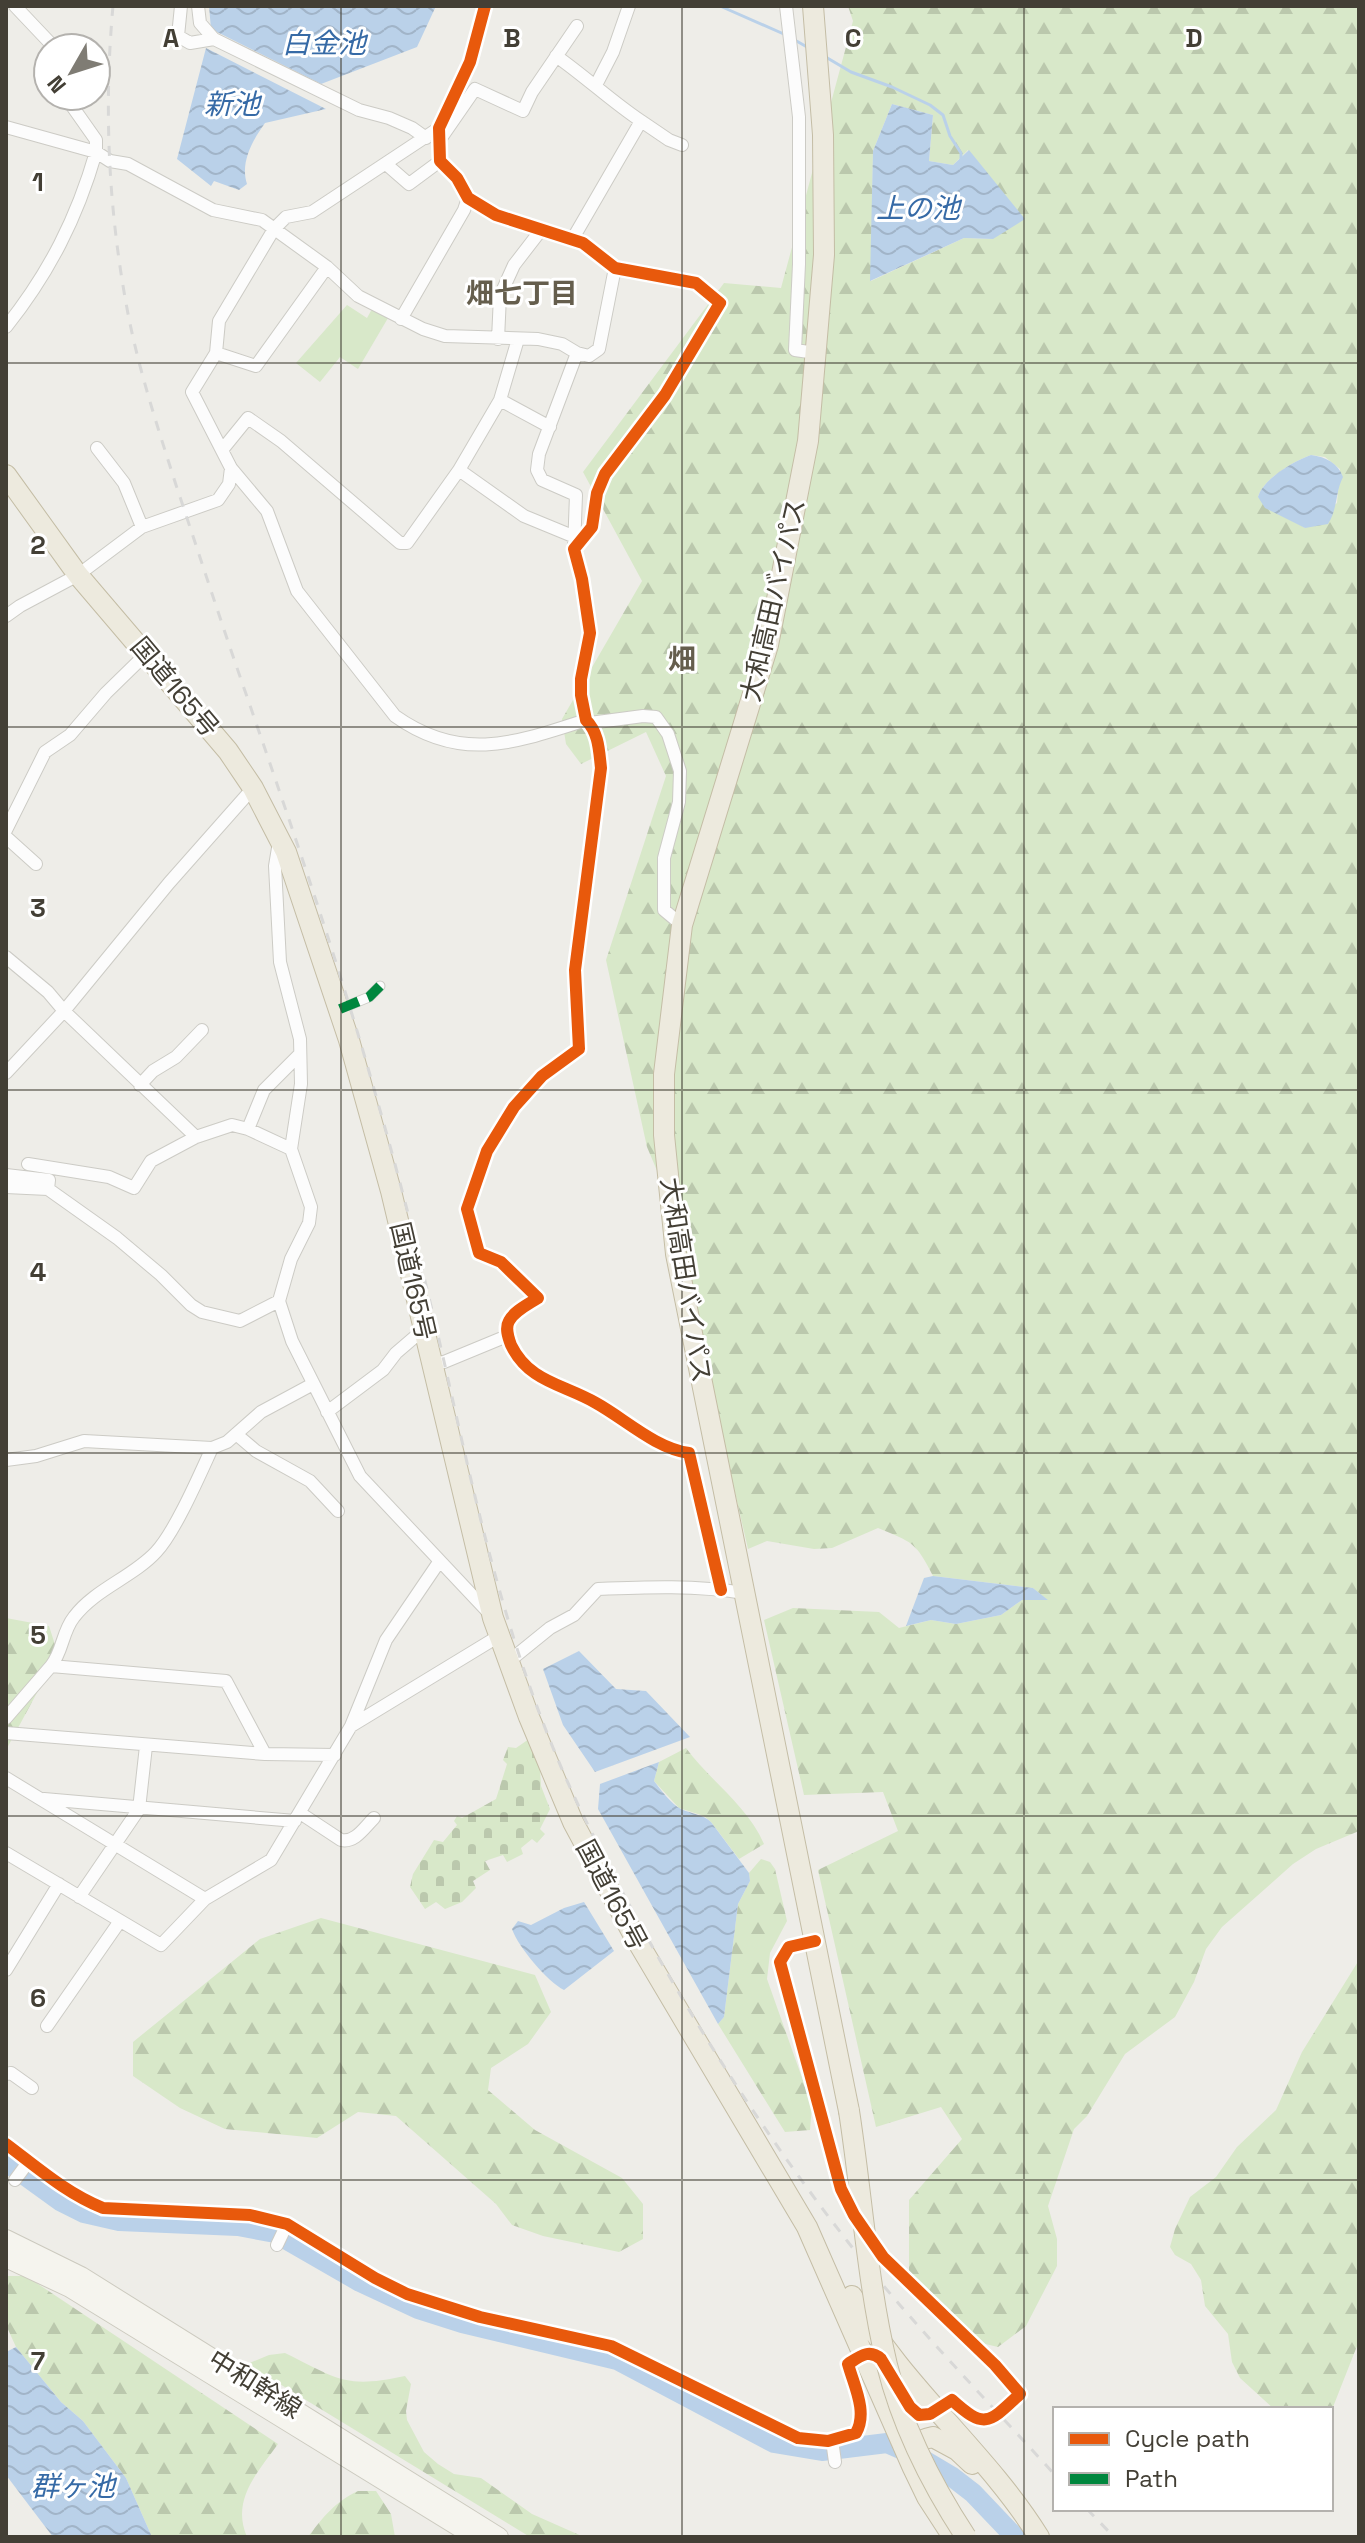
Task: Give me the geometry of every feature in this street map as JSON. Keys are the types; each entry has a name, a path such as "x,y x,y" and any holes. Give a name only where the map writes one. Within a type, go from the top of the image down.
{"highway":[{"name":"大和高田バイパス","path":"813,6 823,165 824,255 808,441 768,645 682,925 664,1074 666,1150 676,1254 849,2111 870,2277 888,2367 899,2403 929,2475 966,2537"},
{"name":"国道165号","path":"6,475 78,575 228,751 253,788 292,867 340,1009 391,1191 496,1627 573,1822 640,1947 712,2070 817,2228 869,2328 920,2392 1015,2498 1038,2537"},
{"name":"国道165号","path":"750,2129 807,2227 913,2468 927,2497 953,2537"},
{"path":"913,2468 912,2449 916,2442 933,2437 943,2441 969,2461 1038,2537"}],"main road":[{"name":"中和幹線","path":"6,2239 81,2276 499,2537"},
{"name":"中和幹線","path":"6,2258 70,2288 475,2537"}],"street":[{"path":"15,6 40,32"},
{"path":"181,6 178,36 190,43 214,39"},
{"path":"198,6 200,23 214,39 359,110 435,136"},
{"path":"485,6 470,62 435,136 440,161 457,178 468,198 496,215 583,243 615,268 696,283 720,303 665,395 605,474 597,493 592,527 575,543"},
{"path":"596,85 613,52 629,6"},
{"path":"786,6 799,117 799,264 795,350 816,353"},
{"path":"577,26 532,92 523,111 475,89 435,136 312,212 286,217 274,229 219,321 216,353 192,392 231,468 267,511 297,591 395,716 415,730 452,743 478,747 588,721 656,717 668,734 680,771 679,802 664,858 664,910 682,925"},
{"path":"556,56 596,85 608,99 669,140 682,145"},
{"path":"6,327 34,292 68,231 96,152 96,140 76,112"},
{"path":"572,240 641,121"},
{"path":"6,127 128,164 213,210 262,220 327,267 358,296 401,319 445,336 538,339 562,344 589,356 599,349 615,268"},
{"path":"386,164 409,184 440,161"},
{"path":"401,319 468,198"},
{"path":"498,339 500,296 514,265 541,230"},
{"path":"216,353 256,366 327,267"},
{"path":"222,450 248,418 281,441 400,543 407,543 459,470 500,400 518,339"},
{"path":"577,353 539,454 537,470 542,480 576,495 575,543 590,633 581,695 588,721 598,740 601,768 575,970 579,1049 542,1076 514,1107 487,1151 467,1209 479,1253 501,1262 538,1298 508,1322 507,1336 518,1358 531,1373 583,1396 659,1441 689,1453 721,1590"},
{"path":"500,400 550,427"},
{"path":"97,448 124,483 142,527"},
{"path":"6,616 78,575 142,527 218,500 229,484 231,468"},
{"path":"459,470 524,516 575,543"},
{"path":"6,830 45,752 70,735 106,693 147,653"},
{"path":"6,1073 64,1011 169,883 253,788"},
{"path":"6,837 36,864"},
{"path":"279,839 275,866 280,962 300,1039 301,1084 291,1149 311,1207 311,1216 291,1259 279,1301 292,1341 360,1476 496,1627 351,1726"},
{"path":"6,957 48,992 196,1137"},
{"path":"340,1009 369,997 380,986"},
{"path":"140,1085 153,1071 176,1057 202,1030"},
{"path":"248,1129 264,1090 300,1054"},
{"path":"28,1164 109,1177 134,1188 151,1161 196,1137 232,1125 291,1149"},
{"path":"6,1175 49,1180 48,1189"},
{"path":"6,1187 48,1189 117,1238 202,1312 240,1321 279,1301"},
{"path":"327,1412 383,1370 396,1353 424,1329"},
{"path":"432,1364 507,1336"},
{"path":"6,1460 36,1456 84,1441 212,1448 227,1442 261,1412 313,1384"},
{"path":"236,1434 256,1451 310,1481 338,1511"},
{"path":"6,1718 59,1656 64,1632 76,1614 157,1551 212,1448"},
{"path":"6,1853 161,1945 205,1899 271,1860 351,1726 386,1640 439,1562"},
{"path":"508,1662 550,1628 574,1615 598,1589 646,1587 744,1593"},
{"path":"51,1666 226,1681 265,1754"},
{"path":"6,1733 265,1754 335,1755"},
{"path":"79,1897 139,1809 146,1746"},
{"path":"6,1778 205,1899"},
{"path":"44,1799 139,1809 297,1817 348,1842 374,1818"},
{"path":"6,1970 59,1884"},
{"path":"47,2026 120,1921"},
{"path":"815,1941 789,1947 780,1962 841,2189 854,2215 883,2257 995,2365 1020,2394 1011,2402"},
{"path":"6,2074 11,2073 32,2088"},
{"path":"6,2144 68,2191 103,2208 250,2215 287,2224 407,2294 480,2317 611,2346 784,2433 810,2441 832,2440 856,2433 862,2423 862,2413 848,2364 865,2354 876,2354 881,2359 910,2407 919,2415 930,2414 952,2400 970,2416 981,2421 989,2420"},
{"path":"15,2180 29,2161"},
{"path":"277,2245 287,2224"},
{"path":"832,2440 835,2462"}],"green space":[{"path":"848,6 1359,6 1359,1831 1316,1849 1293,1864 1222,1927 1206,1949 1194,1982 1175,2017 1125,2054 1087,2116 1074,2129 1048,2206 1057,2239 1057,2266 1026,2326 998,2347 981,2343 909,2271 909,2200 962,2139 941,2107 876,2127 818,1870 898,1831 883,1792 804,1795 764,1620 793,1608 879,1612 899,1628 931,1620 956,1624 1001,1615 1022,1600 1046,1599 1033,1588 933,1576 912,1544 878,1528 832,1548 814,1549 767,1541 748,1549 715,1405 682,1230 647,1147 606,960 666,776 646,732 581,764 566,744 562,719 642,581 583,472 724,283 781,288 853,21","holes":["892,104 933,115 929,161 953,165 968,150 993,239 964,238 871,281 873,151","1311,455 1325,457 1340,469 1337,503 1305,528 1258,497 1272,477"]},
{"path":"347,305 367,318 372,309 388,318 358,369 340,357 320,382 296,363"},
{"path":"6,1618 49,1626 58,1654 6,1750"},
{"path":"529,1739 550,1809 540,1829 545,1834 537,1843 532,1839 521,1848 523,1854 507,1862 503,1855 485,1861 490,1870 473,1881 476,1888 462,1902 445,1909 436,1902 425,1909 410,1887 413,1874 434,1840 443,1842 457,1825 454,1821 457,1816 462,1818 496,1799 507,1764 503,1760 508,1747 516,1748"},
{"path":"686,1748 748,1817 764,1844 739,1859 711,1822 704,1816 679,1808 654,1781 659,1762"},
{"path":"761,1859 770,1862 775,1869 787,1921 770,1953 767,1979 812,2106 810,2130 785,2132 718,2024 724,2017 738,1904 750,1881 749,1873"},
{"path":"321,1918 535,1975 551,2012 528,2044 491,2068 488,2090 535,2130 622,2178 643,2204 643,2239 619,2252 543,2236 512,2225 496,2204 396,2116 358,2112 317,2138 225,2129 180,2108 133,2076 133,2042 260,1939"},
{"path":"1359,1960 1359,2341 1333,2407 1272,2407 1240,2378 1232,2362 1228,2334 1205,2306 1201,2280 1191,2264 1175,2255 1170,2247 1190,2197 1216,2177 1237,2147 1276,2110 1302,2052"},
{"path":"8,2276 26,2276 278,2444 255,2476 244,2499 243,2524 247,2537 152,2537 126,2478 83,2421 61,2402 16,2347 6,2325"},
{"path":"285,2353 342,2379 368,2382 405,2376 411,2384 407,2420 424,2452 454,2474 481,2478 532,2514 584,2537 530,2537 247,2364 269,2355"},
{"path":"358,2491 376,2491 391,2514 395,2537 308,2537 330,2511"}],"water":[{"name":"白金池","path":"209,6 436,6 417,47 321,84 211,29"},
{"name":"新池","path":"206,48 326,109 265,123 248,152 245,168 247,184 239,190 214,181 211,186 177,159"},
{"name":"上の池","path":"892,104 933,115 929,161 953,165 969,150 1025,219 993,239 964,238 870,281 873,151"},
{"path":"1311,455 1331,462 1343,477 1328,524 1305,528 1265,508 1258,497 1272,477"},
{"path":"933,1576 1033,1588 1048,1600 1022,1600 1001,1615 956,1624 931,1620 906,1626 924,1578"},
{"path":"579,1651 616,1689 646,1691 690,1737 595,1772 563,1725 543,1669"},
{"path":"659,1762 654,1781 677,1807 711,1822 749,1873 750,1881 738,1904 724,2017 718,2024 598,1809 600,1784"},
{"path":"584,1902 614,1951 564,1990 534,1963 512,1929 518,1921 531,1925 564,1908"},
{"name":"群ヶ池","path":"16,2347 61,2402 83,2421 126,2478 152,2537 53,2537 6,2475 6,2352"}],"waterway":[{"path":"720,6 786,35"},
{"path":"793,39 807,47"},
{"path":"824,56 851,72 930,105 943,115 950,136 961,153 961,162"},
{"path":"6,2162 60,2201 84,2213 119,2221 238,2226 275,2233 360,2282 418,2309 462,2323 617,2360 774,2443 822,2451 887,2443 951,2476 973,2493 1015,2537"}],"tunnel":[{"path":"989,2420 1011,2402"}],"railway":[{"path":"113,6 109,154 120,266 136,349 176,485 363,1051 415,1240 488,1547 538,1710 584,1817 642,1928 705,2036 774,2141 872,2272 1053,2473"},
{"path":"1089,2511 1114,2537"}],"marked path":[{"path":"340,1009 369,997 380,986"}],"cycle path":[{"path":"485,6 470,62 439,128 440,161 457,178 468,198 496,215 583,243 615,268 696,283 720,303 665,395 605,474 597,493 592,527 574,549 590,633 581,695 586,720 598,742 601,768 575,970 579,1049 542,1076 514,1107 487,1151 467,1209 479,1253 501,1262 538,1298 514,1314 507,1327 511,1345 527,1367 548,1381 596,1403 652,1439 689,1453 721,1590"},
{"path":"6,2144 64,2187 103,2208 250,2215 287,2224 407,2294 480,2317 611,2346 798,2438 828,2441 856,2433 861,2416 848,2364 868,2354 881,2359 910,2407 919,2415 930,2414 952,2400 972,2416 980,2419 994,2417 1020,2394 995,2365 883,2257 854,2215 841,2189 780,1962 789,1947 815,1941"}],"district":[{"name":"畑七丁目","path":"522,293"},
{"name":"畑","path":"682,659"}]}
